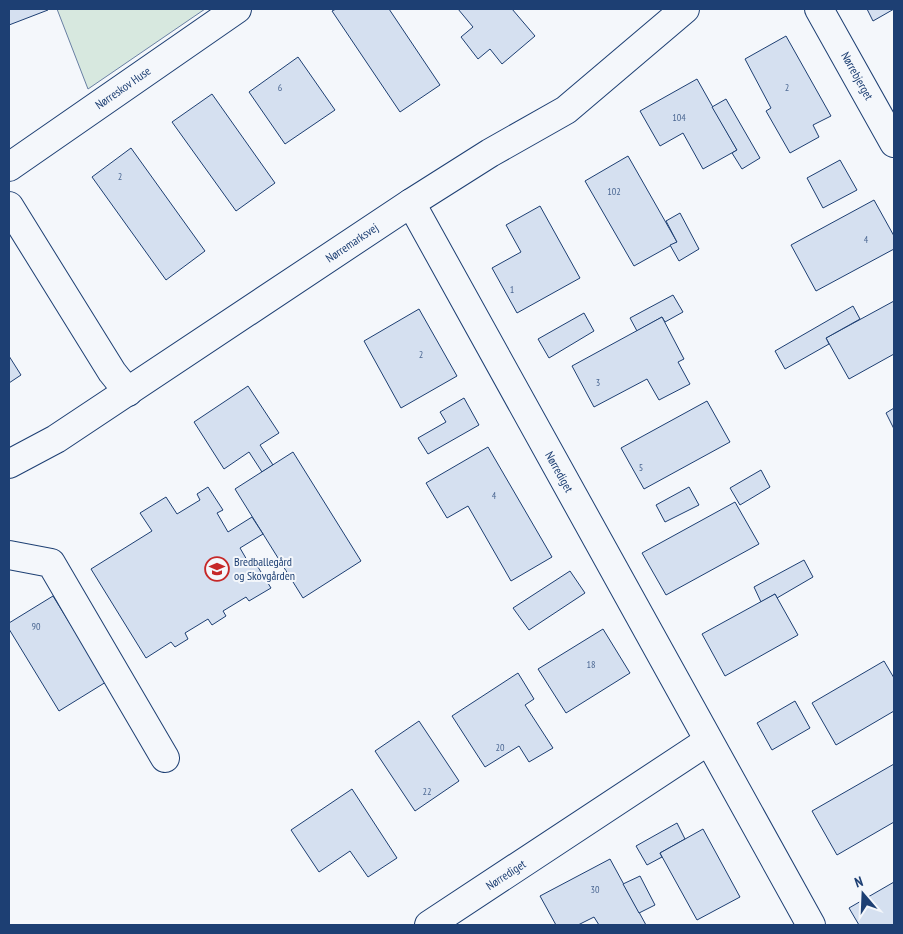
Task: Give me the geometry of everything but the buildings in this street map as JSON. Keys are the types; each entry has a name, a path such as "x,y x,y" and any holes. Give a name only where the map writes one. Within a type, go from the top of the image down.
{"street":[{"name":"Nørreskov Huse","path":"9,167 237,9"},
{"name":"Nørremarksvej","path":"9,464 56,439 410,203 490,153 566,110 685,9"},
{"name":"Nørrebjerget","path":"819,9 894,143"},
{"name":"Nørrediget","path":"410,203 810,925"},
{"path":"9,206 112,372 128,392"},
{"path":"9,555 51,563 164,758"},
{"name":"Nørrediget","path":"429,925 708,741"}],"shaded area":[{"path":"57,9 205,9 88,89"}],"place":[{"name":"Bredballegård og Skovgården","path":"217,569"}]}
